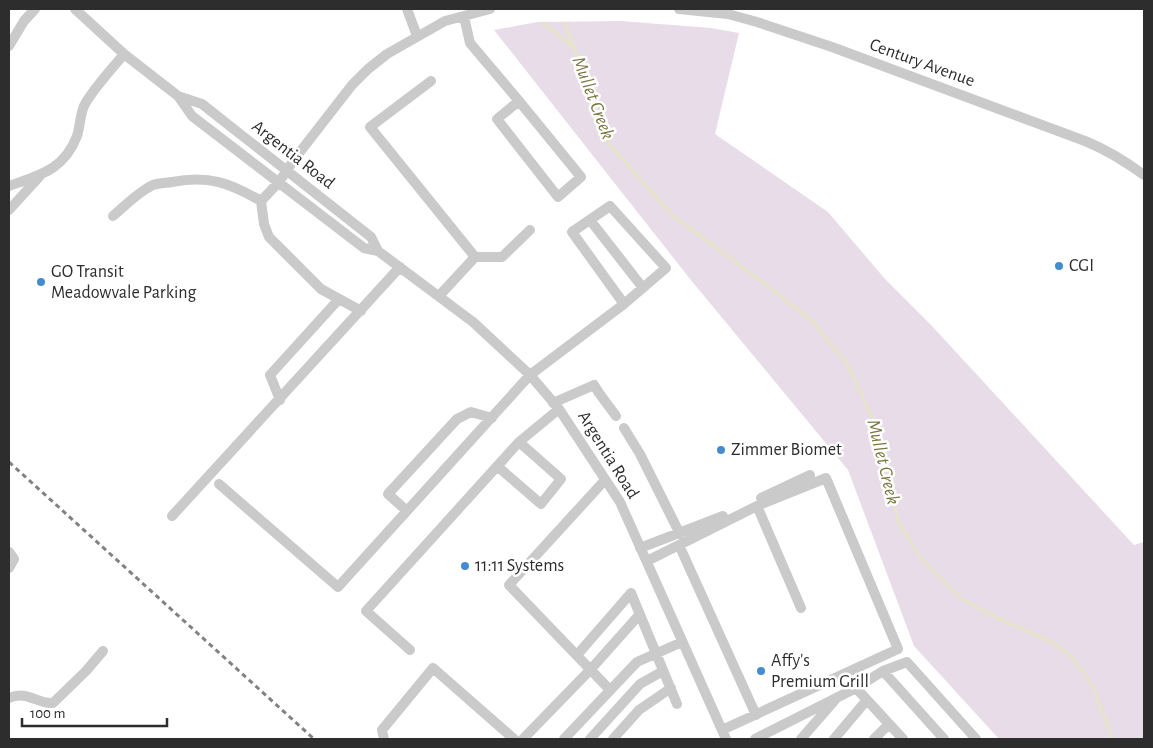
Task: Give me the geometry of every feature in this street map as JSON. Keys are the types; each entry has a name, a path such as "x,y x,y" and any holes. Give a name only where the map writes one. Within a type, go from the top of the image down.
{"street":[{"path":"9,46 24,21 34,9"},
{"name":"Argentia Road","path":"75,9 124,54 178,96 192,116 364,248 378,251 473,322 530,375 556,406 620,502 724,735"},
{"path":"407,9 417,36"},
{"path":"261,201 279,182 352,85 368,69 387,54 446,21 490,9"},
{"name":"Century Avenue","path":"679,9 728,14 832,47 1091,143 1126,161 1144,175"},
{"path":"464,16 470,44 519,101 581,177 558,197 497,120 519,101"},
{"path":"9,186 56,167 68,153 77,135 84,107 124,54"},
{"path":"431,81 370,127 475,257"},
{"name":"Argentia Road","path":"178,96 202,104 371,237 378,251"},
{"path":"9,210 42,174"},
{"path":"113,216 138,195 154,185 189,178 221,181 245,191 261,201"},
{"path":"261,201 264,224 269,237 321,289 361,311"},
{"path":"219,484 338,587 530,375 624,304 666,268 610,206 572,232 624,304"},
{"path":"590,220 644,288"},
{"path":"439,296 475,257 502,257 530,230"},
{"path":"172,516 400,267"},
{"path":"280,400 270,375 339,299"},
{"path":"410,650 366,611 496,466 556,406 594,385 616,416"},
{"path":"407,511 388,494 457,419 471,412 492,418"},
{"path":"624,428 640,454 680,534"},
{"path":"496,466 541,504 561,479 519,442"},
{"path":"640,548 707,524 810,475"},
{"path":"647,561 757,506 826,478 898,649 756,715 724,735"},
{"path":"605,480 509,585 610,690"},
{"path":"757,506 801,608"},
{"path":"679,545 756,715"},
{"path":"9,552 14,559 9,568"},
{"path":"577,654 632,593 677,704"},
{"path":"523,739 591,669 640,614"},
{"path":"564,739 637,662 682,642"},
{"path":"9,698 21,695 31,696 48,703 53,703 86,671 103,651"},
{"path":"756,739 768,736 840,695 856,688 883,671 907,662 976,739"},
{"path":"384,739 382,730 434,668 514,739"},
{"path":"590,739 640,684 664,671"},
{"path":"883,671 944,739"},
{"path":"613,739 639,710 670,688"},
{"path":"856,688 903,739"},
{"path":"801,739 840,695"},
{"path":"834,739 866,701"},
{"path":"874,739 889,724"}],"shaded area":[{"path":"621,21 711,28 739,33 715,134 828,212 885,279 932,326 1134,545 1144,542 1144,739 999,739 914,646 848,470 690,279 494,30 537,22"}],"waterway":[{"path":"543,23 572,46"},
{"name":"Mullet Creek","path":"565,23 607,141 672,215 811,320 846,362 875,423 898,521 921,559 960,598 999,619 1052,642 1074,659 1093,687 1110,732 1110,739"}],"railway":[{"path":"9,462 314,739"}],"place":[{"name":"CGI","path":"1059,266"},
{"name":"GO Transit Meadowvale Parking","path":"41,282"},
{"name":"Zimmer Biomet","path":"721,450"},
{"name":"11:11 Systems","path":"465,566"},
{"name":"Affy's Premium Grill","path":"761,671"}]}
